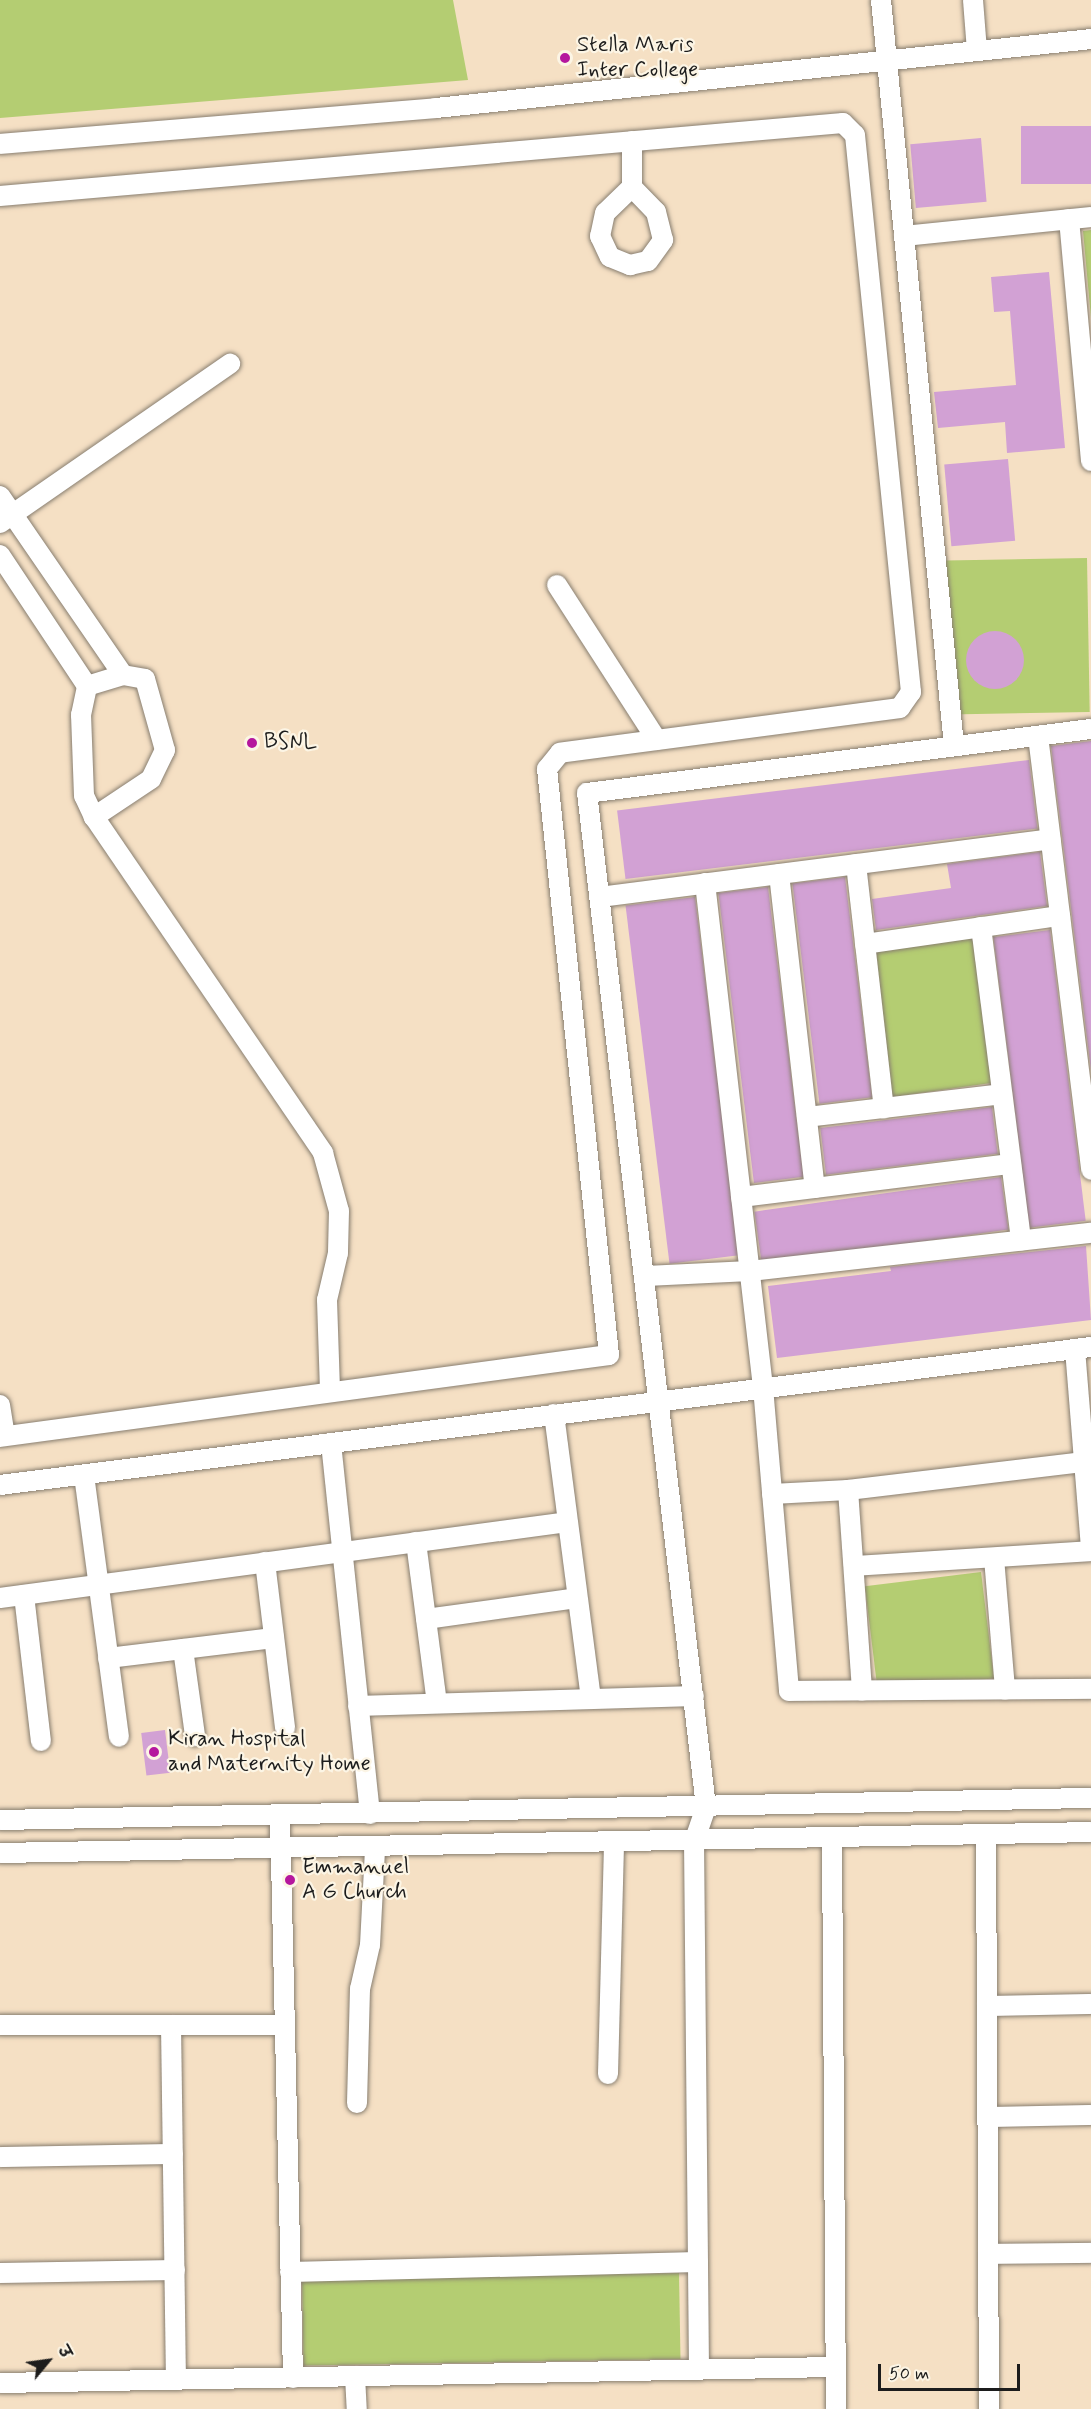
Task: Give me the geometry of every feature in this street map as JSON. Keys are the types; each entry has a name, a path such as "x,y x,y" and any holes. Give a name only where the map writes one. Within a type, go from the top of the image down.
{"street":[{"path":"881,0 954,746"},
{"path":"973,0 977,51"},
{"path":"0,144 436,108 1091,39"},
{"path":"0,196 843,123 855,135 911,692 900,708 560,753 547,769 609,1355 3,1437 0,1405"},
{"path":"632,141 632,187"},
{"path":"904,236 1091,217"},
{"path":"1069,219 1088,392 1091,461"},
{"path":"6,518 230,364"},
{"path":"0,496 6,518 123,675"},
{"path":"0,555 87,686 81,716 84,796 94,817 323,1153 339,1211 338,1253 327,1300 330,1392"},
{"path":"557,585 657,740"},
{"path":"87,686 123,675 145,679 165,750 151,779 94,817"},
{"path":"699,2370 694,1842 706,1807 661,1400 587,792 1091,729"},
{"path":"1038,736 1091,1170"},
{"path":"600,897 1050,839"},
{"path":"856,864 885,1108"},
{"path":"778,874 815,1188"},
{"path":"705,883 763,1387 789,1691 1091,1689"},
{"path":"865,944 1060,916"},
{"path":"981,927 1021,1240"},
{"path":"807,1117 1002,1094"},
{"path":"741,1197 1011,1164"},
{"path":"646,1276 750,1271 1091,1233"},
{"path":"0,1485 1083,1348 1084,1462 1091,1550 854,1566"},
{"path":"554,1414 591,1699"},
{"path":"331,1443 370,1814"},
{"path":"772,1494 848,1490 1084,1462"},
{"path":"84,1474 119,1737"},
{"path":"848,1490 862,1691"},
{"path":"0,1598 567,1522"},
{"path":"416,1542 437,1703"},
{"path":"994,1558 1005,1690"},
{"path":"265,1562 285,1728"},
{"path":"24,1595 41,1741"},
{"path":"426,1619 577,1598"},
{"path":"108,1658 274,1638"},
{"path":"183,1649 195,1736"},
{"path":"358,1706 694,1696"},
{"path":"0,1820 1091,1798"},
{"path":"280,1816 293,2378"},
{"path":"0,1853 694,1842 1091,1832"},
{"path":"986,1835 989,2409"},
{"path":"832,1839 836,2409"},
{"path":"608,2074 614,1843"},
{"path":"357,2103 360,1989 370,1945 375,1848"},
{"path":"987,2006 1091,2004"},
{"path":"0,2025 285,2025"},
{"path":"171,2025 176,2380"},
{"path":"988,2117 1091,2115"},
{"path":"0,2157 173,2154"},
{"path":"988,2254 1091,2253"},
{"path":"290,2272 698,2262"},
{"path":"0,2273 175,2270"},
{"path":"0,2383 836,2367"},
{"path":"356,2376 357,2409"}],"green space":[{"path":"0,0 453,0 468,80 0,118"},
{"path":"1091,230 1091,318 1083,231"},
{"path":"1087,558 1090,712 949,714 946,560"},
{"path":"974,936 995,1083 891,1097 870,951"},
{"path":"981,1572 994,1678 878,1692 865,1586"},
{"path":"679,2273 681,2359 304,2366 302,2280"}],"building":[{"path":"1021,126 1091,126 1091,184 1021,184"},
{"path":"981,138 987,202 916,208 910,144"},
{"path":"1049,272 1065,448 1007,453 1005,422 938,428 934,392 1016,385 1010,311 994,312 991,277"},
{"path":"1008,459 1015,541 951,546 944,465"},
{"path":"989,631 1001,631 1016,639 1024,654 1024,666 1016,681 1001,689 989,689 974,681 966,666 966,654 974,639"},
{"path":"1091,741 1091,1071 1051,746"},
{"path":"1029,760 1037,828 626,879 617,811"},
{"path":"1040,852 1047,906 876,930 872,899 951,888 947,864"},
{"path":"845,877 872,1097 819,1104 792,883"},
{"path":"768,887 804,1177 754,1183 718,893"},
{"path":"695,897 739,1255 670,1264 626,906"},
{"path":"1050,930 1086,1221 1029,1228 993,937"},
{"path":"992,1107 998,1154 826,1175 820,1128"},
{"path":"1001,1177 1008,1229 762,1264 754,1212"},
{"path":"1086,1246 1091,1320 777,1358 768,1286 891,1271 890,1267"},
{"path":"165,1730 170,1773 146,1776 141,1733"}],"place":[{"name":"Stella Maris Inter College","path":"565,58"},
{"name":"BSNL","path":"252,743"},
{"name":"Kiran Hospital and Maternity Home","path":"154,1752"},
{"name":"Emmanuel A G Church","path":"290,1880"}]}
